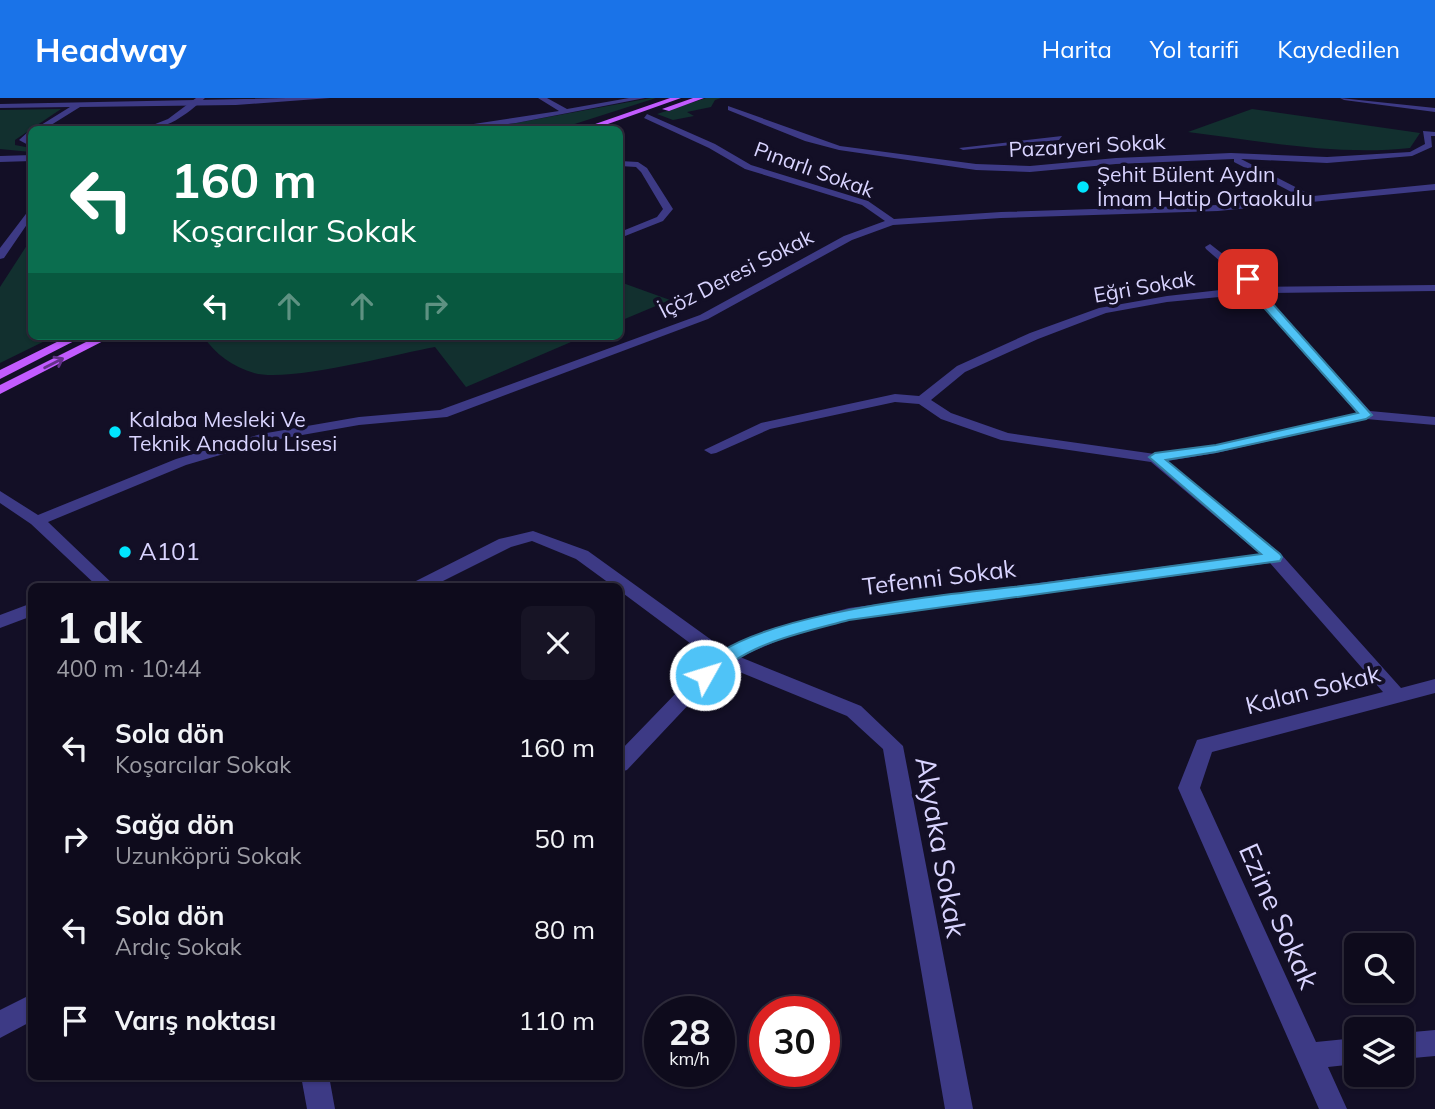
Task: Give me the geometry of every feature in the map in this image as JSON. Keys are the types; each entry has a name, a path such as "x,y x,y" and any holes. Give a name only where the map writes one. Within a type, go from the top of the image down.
{"main road":[{"path":"594,126 677,98"},
{"path":"618,126 700,98"},
{"path":"0,374 70,340"},
{"path":"0,390 99,340"}],"street":[{"path":"0,106 326,98"},
{"path":"542,98 566,112"},
{"path":"467,126 642,98"},
{"path":"1344,98 1435,110"},
{"path":"156,126 170,121 199,100"},
{"path":"44,126 77,106"},
{"name":"Pazaryeri Sokak","path":"731,108 807,139 839,148 976,167 1030,169 1116,161 1231,156 1327,160 1412,154 1429,145 1426,133 1435,134"},
{"name":"Pınarlı Sokak","path":"647,116 712,146 748,167 865,203 892,222"},
{"path":"962,148 1059,138"},
{"path":"1231,156 1310,198"},
{"path":"0,159 28,158"},
{"path":"623,164 638,165 644,170 668,209 660,219 623,234"},
{"name":"İçöz Deresi Sokak","path":"37,522 181,462 266,437 359,421 442,414 455,410 704,317 848,239 892,222 975,216 1218,208 1435,187"},
{"path":"0,256 28,215"},
{"path":"1210,247 1248,279 1254,290 1366,415"},
{"name":"Eğri Sokak","path":"922,400 961,369 1034,336 1103,310 1167,299 1254,290 1435,288"},
{"path":"712,450 766,426 895,398 922,400 946,416 1006,437 1155,457 1216,449 1366,415 1435,421"},
{"path":"1155,457 1274,557 1396,696"},
{"path":"0,496 37,522 96,583"},
{"name":"Akyaka Sokak","path":"426,583 505,542 533,536 582,555 620,583"},
{"name":"Tefenni Sokak","path":"623,761 722,657 780,632 849,614 1274,557"},
{"name":"Akyaka Sokak","path":"623,585 722,657 854,711 893,746 959,1109"},
{"path":"0,622 28,610"},
{"name":"Kalan Sokak","path":"1204,746 1435,686"},
{"name":"Ezine Sokak","path":"1204,746 1189,788 1333,1109"},
{"path":"0,1026 28,1008"},
{"path":"1414,1045 1435,1043"},
{"path":"1309,1056 1344,1052"},
{"path":"316,1080 321,1109"}],"green space":[{"path":"651,98 656,98 568,126 500,126"},
{"path":"706,98 721,98 715,100 711,107 687,112 694,116 673,120 657,114"},
{"path":"61,109 36,126 28,126 28,131 15,140 15,145 28,147 28,152 0,149 0,110"},
{"path":"1252,109 1420,133 1410,148 1355,150 1188,132"},
{"path":"28,244 28,340 47,340 0,363 0,287"},
{"path":"623,283 670,300 623,320"},
{"path":"206,340 576,340 466,387 435,347 316,371 270,375 239,367 213,349"}],"place":[{"name":"Şehit Bülent Aydın İmam Hatip Ortaokulu","path":"1083,187"},
{"name":"Kalaba Mesleki Ve Teknik Anadolu Lisesi","path":"115,432"},
{"name":"A101","path":"125,552"}],"route":[{"path":"705,675 722,657 780,632 849,614 1274,557 1155,457 1216,449 1366,415 1254,290 1248,279"}]}
